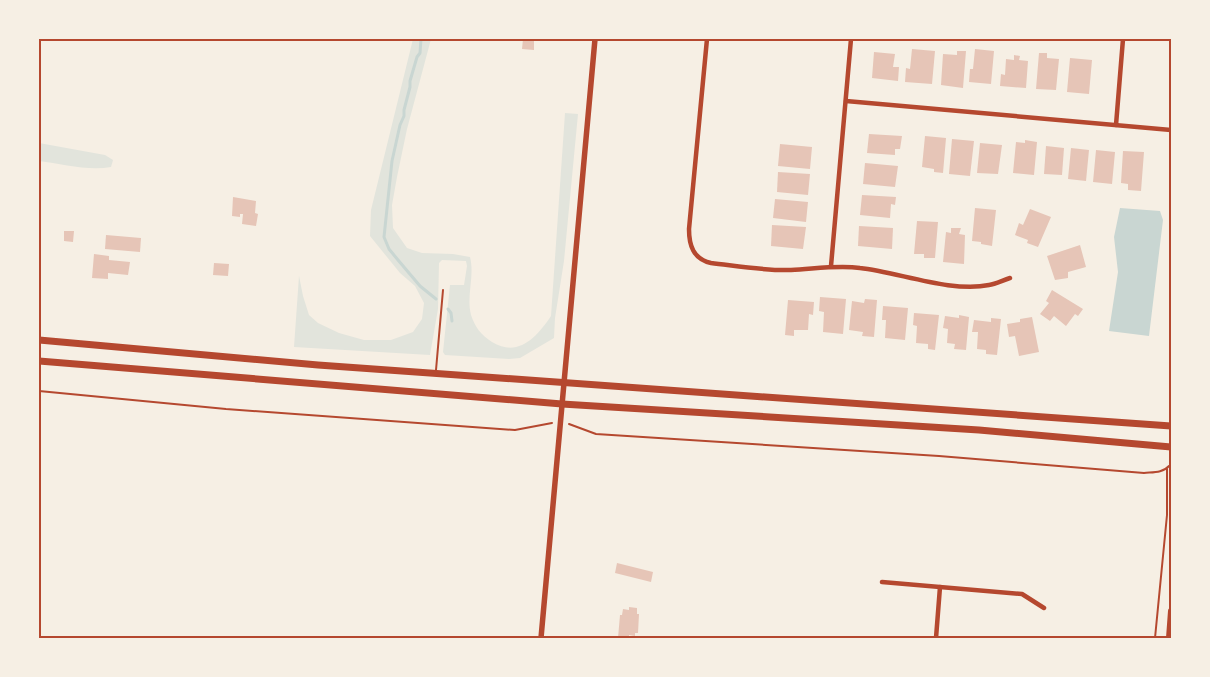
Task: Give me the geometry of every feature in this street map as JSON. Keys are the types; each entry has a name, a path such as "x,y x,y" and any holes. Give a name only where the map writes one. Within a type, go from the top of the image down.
{"main road":[{"path":"39,340 318,365 564,381 1171,426"},
{"path":"39,361 562,404 979,430 1171,448"},
{"path":"1169,638 1171,611"}],"street":[{"path":"541,638 595,39"},
{"path":"707,39 689,229 690,245 704,262 790,270 831,266 860,268 925,281 963,286 990,285 1010,278"},
{"path":"831,266 851,39"},
{"path":"1116,125 1123,39"},
{"path":"846,101 1171,130"},
{"path":"882,582 1022,594 1044,608"},
{"path":"936,638 940,586"}],"lane":[{"path":"436,373 443,290"}],"path":[{"path":"39,391 226,408 515,430 560,422 596,434 939,456 1144,473 1167,469"},
{"path":"1155,638 1167,515 1167,469 1169,466"}],"shaded area":[{"path":"413,39 431,39 407,129 397,177 392,205 393,228 407,248 422,253 453,254 470,257 472,271 469,301 471,315 482,334 501,346 510,348 526,343 540,331 551,316 565,113 578,114 564,261 555,318 554,338 520,358 445,355 443,352 450,285 464,285 466,261 442,260 439,263 438,309 430,355 294,347 299,276 309,315 318,323 339,333 364,340 391,340 413,332 422,319 424,303 415,286 400,273 370,236 371,210"},
{"path":"39,143 105,155 113,160 111,167 102,168 75,167 39,161"},
{"path":"1120,208 1160,211 1163,220 1149,336 1109,331 1118,272 1114,237"}],"building":[{"path":"523,39 537,39 537,41 534,41 534,50 522,49"},
{"path":"1075,39 1094,39 1093,41"},
{"path":"912,49 935,51 932,84 905,82 906,68 910,69"},
{"path":"975,49 994,51 991,84 969,82 970,69 973,69"},
{"path":"957,51 966,51 963,88 941,85 943,54 957,55"},
{"path":"874,52 895,54 893,67 899,67 898,81 872,78"},
{"path":"1039,53 1047,53 1047,58 1059,59 1056,90 1036,89"},
{"path":"1014,55 1020,56 1019,60 1028,61 1026,88 1000,86 1001,74 1005,75 1006,59 1014,60"},
{"path":"1070,58 1092,60 1089,94 1067,92"},
{"path":"869,134 902,136 900,149 895,149 895,155 867,153"},
{"path":"925,136 946,138 943,173 934,172 934,169 922,167"},
{"path":"952,139 974,141 970,176 949,174"},
{"path":"1025,140 1037,142 1034,175 1013,173 1016,142 1025,143"},
{"path":"980,143 1002,145 998,174 977,173"},
{"path":"780,144 812,147 810,169 778,166"},
{"path":"1046,146 1064,148 1062,175 1044,174"},
{"path":"1071,148 1089,150 1086,181 1068,179"},
{"path":"1096,150 1115,152 1112,184 1093,182"},
{"path":"1123,151 1144,152 1141,191 1128,190 1128,184 1121,183"},
{"path":"865,163 898,166 895,187 863,184"},
{"path":"778,172 810,174 808,195 777,192"},
{"path":"862,195 896,197 895,205 891,204 890,218 860,215"},
{"path":"233,197 256,201 255,213 258,214 256,226 242,224 243,214 240,214 240,217 232,216"},
{"path":"775,199 808,202 806,222 773,218"},
{"path":"975,208 996,210 992,246 972,241"},
{"path":"1030,209 1051,217 1038,247 1027,243 1028,240 1015,235 1019,223 1023,225"},
{"path":"917,221 938,222 935,258 924,258 924,254 914,254"},
{"path":"772,225 806,227 803,249 771,246"},
{"path":"859,226 893,228 892,249 858,246"},
{"path":"951,228 961,228 959,234 965,235 964,264 943,262 946,232 951,233"},
{"path":"64,231 74,231 73,242 64,241"},
{"path":"106,235 141,238 140,252 105,249"},
{"path":"1080,245 1086,267 1068,272 1068,278 1055,280 1047,256"},
{"path":"94,254 109,256 109,260 130,262 128,275 108,273 108,279 92,278"},
{"path":"214,263 229,264 228,276 213,275"},
{"path":"1052,290 1083,309 1078,316 1075,314 1066,326 1054,316 1050,321 1040,314 1049,303 1046,301"},
{"path":"820,297 846,299 843,334 823,332 824,312 819,311"},
{"path":"865,299 877,300 874,337 862,336 863,332 849,330 852,301 864,303"},
{"path":"788,300 814,302 813,315 809,314 808,330 794,330 794,336 785,335"},
{"path":"883,306 908,308 905,340 885,338 886,320 882,320"},
{"path":"914,313 939,315 935,350 928,349 928,344 916,343 917,326 913,325"},
{"path":"959,315 969,317 966,350 954,349 955,344 947,343 948,329 943,328 945,316 959,318"},
{"path":"1032,317 1039,352 1019,356 1015,336 1009,337 1007,324 1020,322 1020,319"},
{"path":"991,318 1001,319 997,355 986,354 986,350 977,349 978,332 972,332 974,320 991,322"},
{"path":"617,563 653,572 651,582 615,573"},
{"path":"629,607 637,608 637,614 639,614 638,633 635,633 635,636 629,635 629,638 618,638 620,615 622,615 623,609 629,610"}],"waterway":[{"path":"421,39 420,53 410,81 404,116 400,125 392,161 384,237 389,249 398,260 420,286 436,299"},
{"path":"448,309 451,313 452,321"}]}
